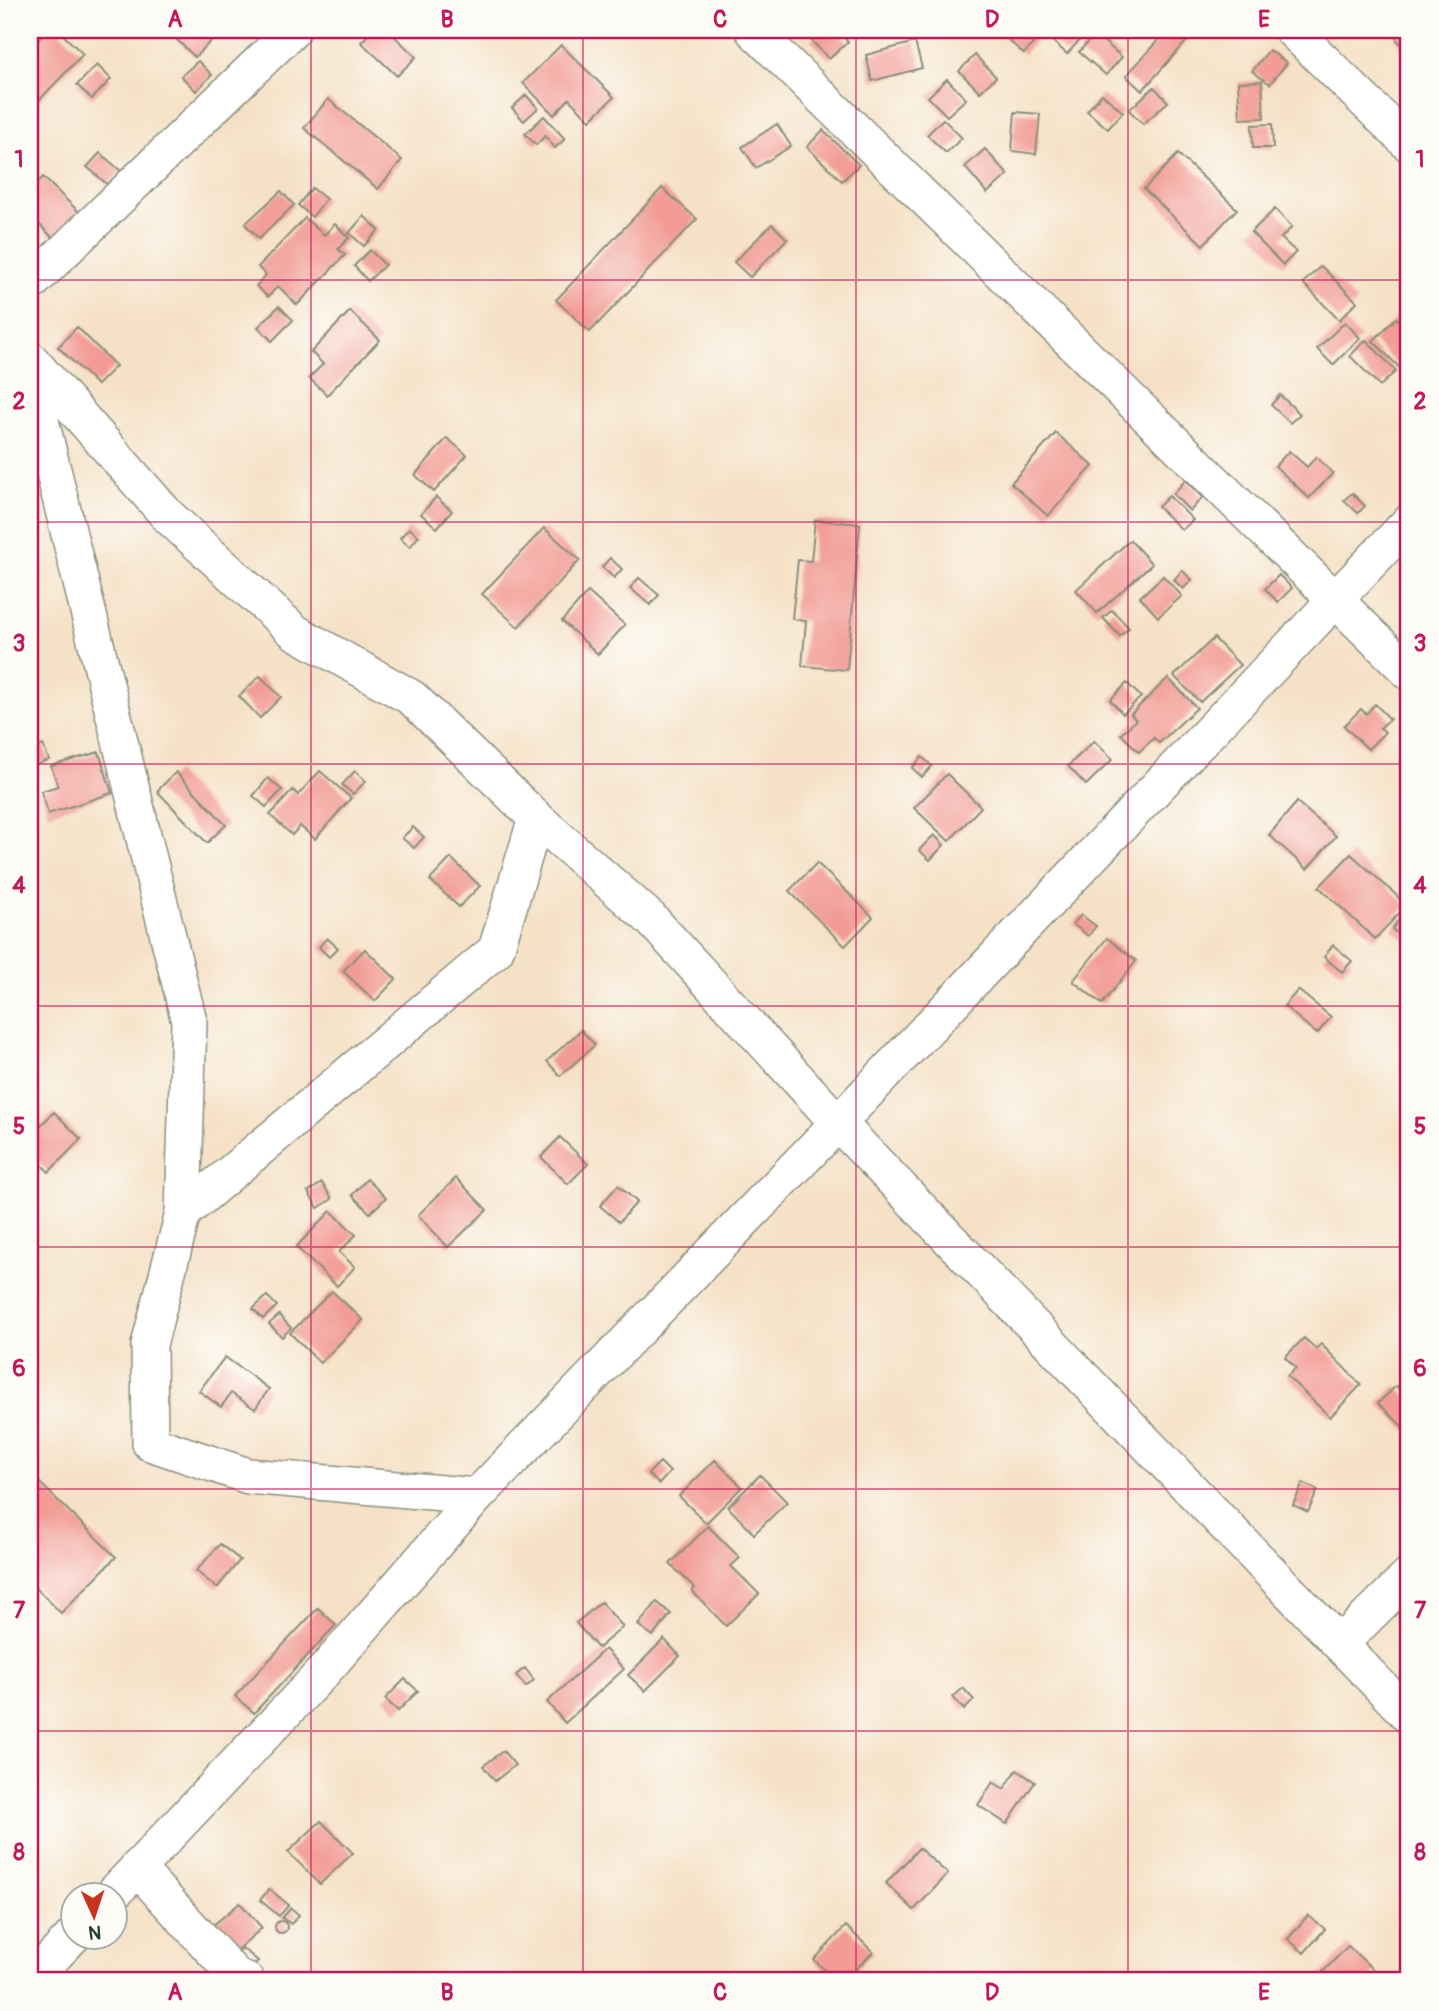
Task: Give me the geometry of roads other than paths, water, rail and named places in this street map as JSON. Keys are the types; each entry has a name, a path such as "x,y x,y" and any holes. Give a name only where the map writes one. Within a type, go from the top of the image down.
{"street":[{"path":"30,284 293,30"},
{"path":"752,30 1409,672"},
{"path":"1292,30 1409,144"},
{"path":"30,359 168,516 295,632 412,698 536,818 651,919 838,1123 1409,1716"},
{"path":"30,376 189,1021 183,1213 149,1345 150,1443 248,1476 477,1496"},
{"path":"124,1882 326,1670 477,1496 838,1123 1409,522"},
{"path":"183,1213 496,950 536,818"},
{"path":"1340,1644 1409,1576"},
{"path":"137,1868 237,1977 247,1981"},
{"path":"30,1981 60,1950"}]}
